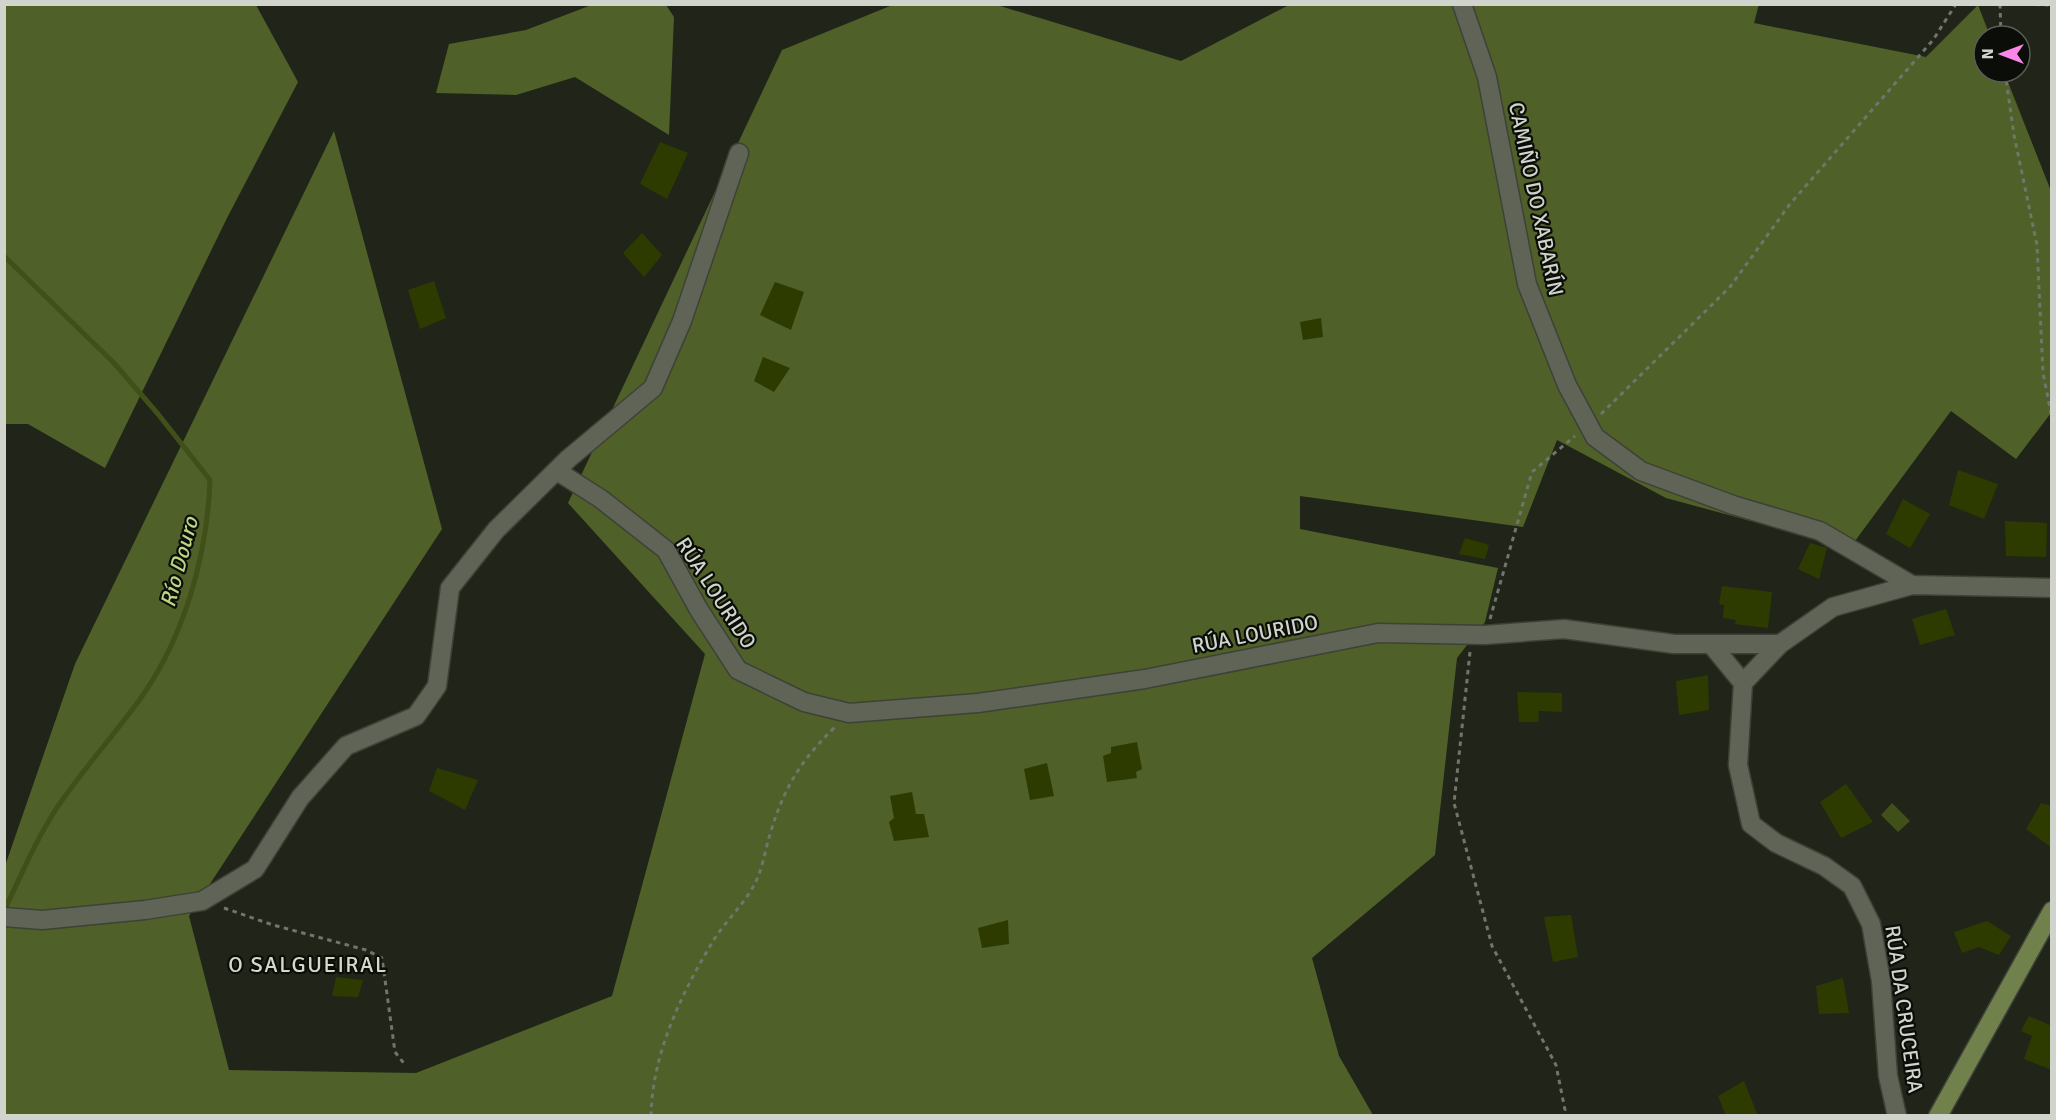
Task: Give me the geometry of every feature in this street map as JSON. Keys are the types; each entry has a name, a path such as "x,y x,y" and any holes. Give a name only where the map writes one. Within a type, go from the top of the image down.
{"main road":[{"path":"1938,1116 2052,911"}],"street":[{"name":"CAMIÑO DO XABARÍN","path":"1462,4 1487,77 1527,284 1567,385 1594,437 1641,471 1733,505 1820,531 1912,585"},
{"path":"4,917 42,920 146,910 202,901 255,869 300,798 346,746 416,716 437,686 450,588 495,530 557,471 653,388 682,321 739,153"},
{"name":"RÚA LOURIDO","path":"557,471 601,499 666,550 699,610 738,670 804,702 849,713 978,703 1145,680 1378,633 1485,635 1564,629 1674,644 1780,644"},
{"path":"1711,644 1743,683 1780,644 1833,607 1912,585 2052,588"},
{"name":"RÚA DA CRUCEIRA","path":"1743,683 1738,765 1750,824 1776,843 1824,866 1852,886 1871,924 1881,981 1888,1076 1897,1116"}],"path":[{"path":"1562,1116 1565,1110 1556,1065 1492,946 1454,802 1470,652 1485,635 1532,472 1588,425 1730,288 1790,204 1933,40 1956,4"},
{"path":"2000,4 2001,24"},
{"path":"2017,4 2052,5"},
{"path":"2007,84 2014,135 2037,245 2043,373 2052,418"},
{"path":"651,1116 651,1090 667,1034 691,981 716,936 754,885 779,802 807,754 849,713"},
{"path":"202,901 273,925 366,950 382,958 395,1052 406,1066"}],"shaded area":[{"path":"5,4 256,5 298,82 227,218 105,468 28,424 5,424"},
{"path":"594,4 666,5 674,17 669,135 575,77 516,95 436,93 449,44 526,30"},
{"path":"895,4 997,5 1181,61 1289,5 1759,4 1754,23 1926,57 1978,5 1985,24 1972,24 1972,84 2009,84 2051,191 2051,413 2016,459 1951,411 1855,541 1773,527 1666,498 1557,440 1523,527 1300,496 1300,529 1498,568 1485,622 1457,658 1435,855 1312,958 1339,1056 1373,1115 5,1116 5,866 75,664 334,131 442,529 189,916 229,1070 416,1073 612,996 705,654 568,503 782,50"},
{"path":"1892,803 1910,821 1898,832 1881,815"}],"building":[{"path":"660,142 688,153 667,199 640,184"},
{"path":"642,233 662,255 644,277 623,253"},
{"path":"434,281 446,318 420,329 408,290"},
{"path":"775,282 804,292 791,330 760,315"},
{"path":"1321,318 1323,337 1303,340 1300,322"},
{"path":"763,357 790,368 774,392 754,381"},
{"path":"1958,470 1998,484 1984,519 1949,505"},
{"path":"1903,499 1930,514 1910,548 1886,534"},
{"path":"2005,521 2047,523 2046,557 2006,556"},
{"path":"1465,538 1489,545 1485,559 1459,554"},
{"path":"1810,543 1827,548 1819,579 1798,569"},
{"path":"1722,586 1772,592 1768,628 1735,624 1736,620 1723,618 1724,605 1719,604"},
{"path":"1946,609 1955,635 1920,645 1912,619"},
{"path":"1708,675 1709,710 1679,715 1676,681"},
{"path":"1517,692 1562,693 1562,712 1539,711 1538,722 1519,722"},
{"path":"1137,742 1142,769 1136,772 1137,778 1107,782 1103,756 1111,753 1111,747"},
{"path":"1047,763 1054,796 1030,800 1024,769"},
{"path":"437,768 478,780 465,810 429,791"},
{"path":"1846,784 1873,822 1841,838 1820,802"},
{"path":"912,792 916,814 924,814 929,837 894,841 889,822 894,818 890,796"},
{"path":"2041,803 2052,806 2052,848 2026,829"},
{"path":"1571,915 1578,957 1553,962 1544,917"},
{"path":"1008,920 1009,944 982,948 978,928"},
{"path":"1987,921 2011,936 1999,955 1979,947 1962,953 1954,932"},
{"path":"336,977 363,980 358,997 332,996"},
{"path":"1843,978 1849,1013 1819,1014 1816,986"},
{"path":"2029,1016 2052,1026 2052,1070 2024,1059 2032,1036 2021,1031"},
{"path":"1744,1081 1758,1116 1726,1116 1718,1096"}],"waterway":[{"name":"Río Douro","path":"4,256 114,363 210,480 208,509 198,567 190,596 168,652 138,702 77,779 50,818 6,907"}],"district":[{"name":"O SALGUEIRAL","path":"308,964"}]}
